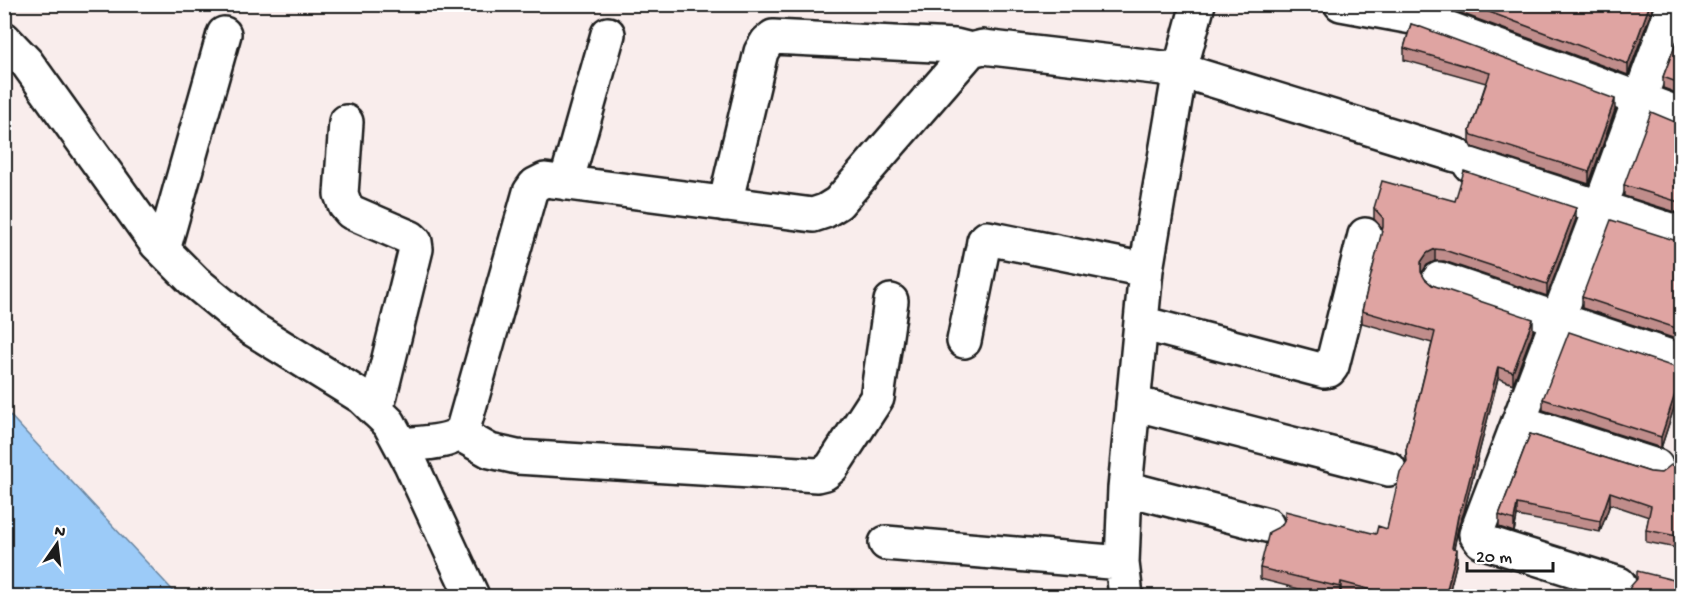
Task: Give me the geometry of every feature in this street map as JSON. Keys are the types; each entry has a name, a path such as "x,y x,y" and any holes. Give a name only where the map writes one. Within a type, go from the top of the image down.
{"street":[{"path":"1126,596 1122,562 1125,488 1146,270 1180,70 1198,4"},
{"path":"1341,4 1427,12 1639,100 1682,115"},
{"path":"1619,584 1481,541 1476,534 1600,208 1674,4"},
{"path":"163,250 224,34"},
{"path":"566,183 608,34"},
{"path":"725,204 761,52 766,42 773,37 955,46 971,50 991,48 1180,70 1463,160 1682,234"},
{"path":"4,39 27,63 163,250 195,282 251,328 362,397 388,423 472,597"},
{"path":"400,445 451,439 460,434 463,429 530,192 536,185 545,180 813,215 825,212 838,204 971,50"},
{"path":"346,122 341,194 345,205 351,212 411,238 416,249 376,411"},
{"path":"1141,322 1324,371 1329,370 1332,366 1365,235"},
{"path":"964,340 982,247 987,238 1146,270"},
{"path":"1439,279 1682,361"},
{"path":"460,434 490,451 518,457 806,474 825,473 832,467 877,398 891,301"},
{"path":"1133,403 1389,469"},
{"path":"1518,422 1669,472"},
{"path":"1125,488 1267,525"},
{"path":"886,543 1122,562"}],"water":[{"path":"5,410 178,596 5,596"}],"building":[{"path":"1468,4 1650,4 1628,64"},
{"path":"1411,24 1615,99 1589,172 1472,135 1470,131 1490,73 1404,48"},
{"path":"1682,27 1682,84 1663,77"},
{"path":"1651,112 1675,122 1682,122 1682,203 1624,185"},
{"path":"1464,171 1576,208 1547,284 1444,250 1435,249 1427,253 1421,262 1421,272 1432,285 1533,319 1513,372 1498,367 1464,501 1458,516 1452,548 1457,549 1445,597 1399,597 1341,582 1340,587 1260,568 1269,532 1281,526 1285,519 1285,511 1376,534 1378,526 1387,529 1400,472 1407,462 1406,450 1435,332 1362,311 1383,227 1383,218 1374,208 1382,181 1455,201"},
{"path":"1611,220 1682,241 1682,330 1582,297"},
{"path":"1569,332 1682,368 1682,386 1678,385 1661,437 1543,399"},
{"path":"1530,434 1650,472 1661,473 1671,465 1682,467 1682,537 1646,530 1651,506 1610,492 1600,521 1517,504 1514,520 1499,515"},
{"path":"1637,571 1682,582 1682,597 1645,597 1629,593 1630,587 1637,579"}]}
